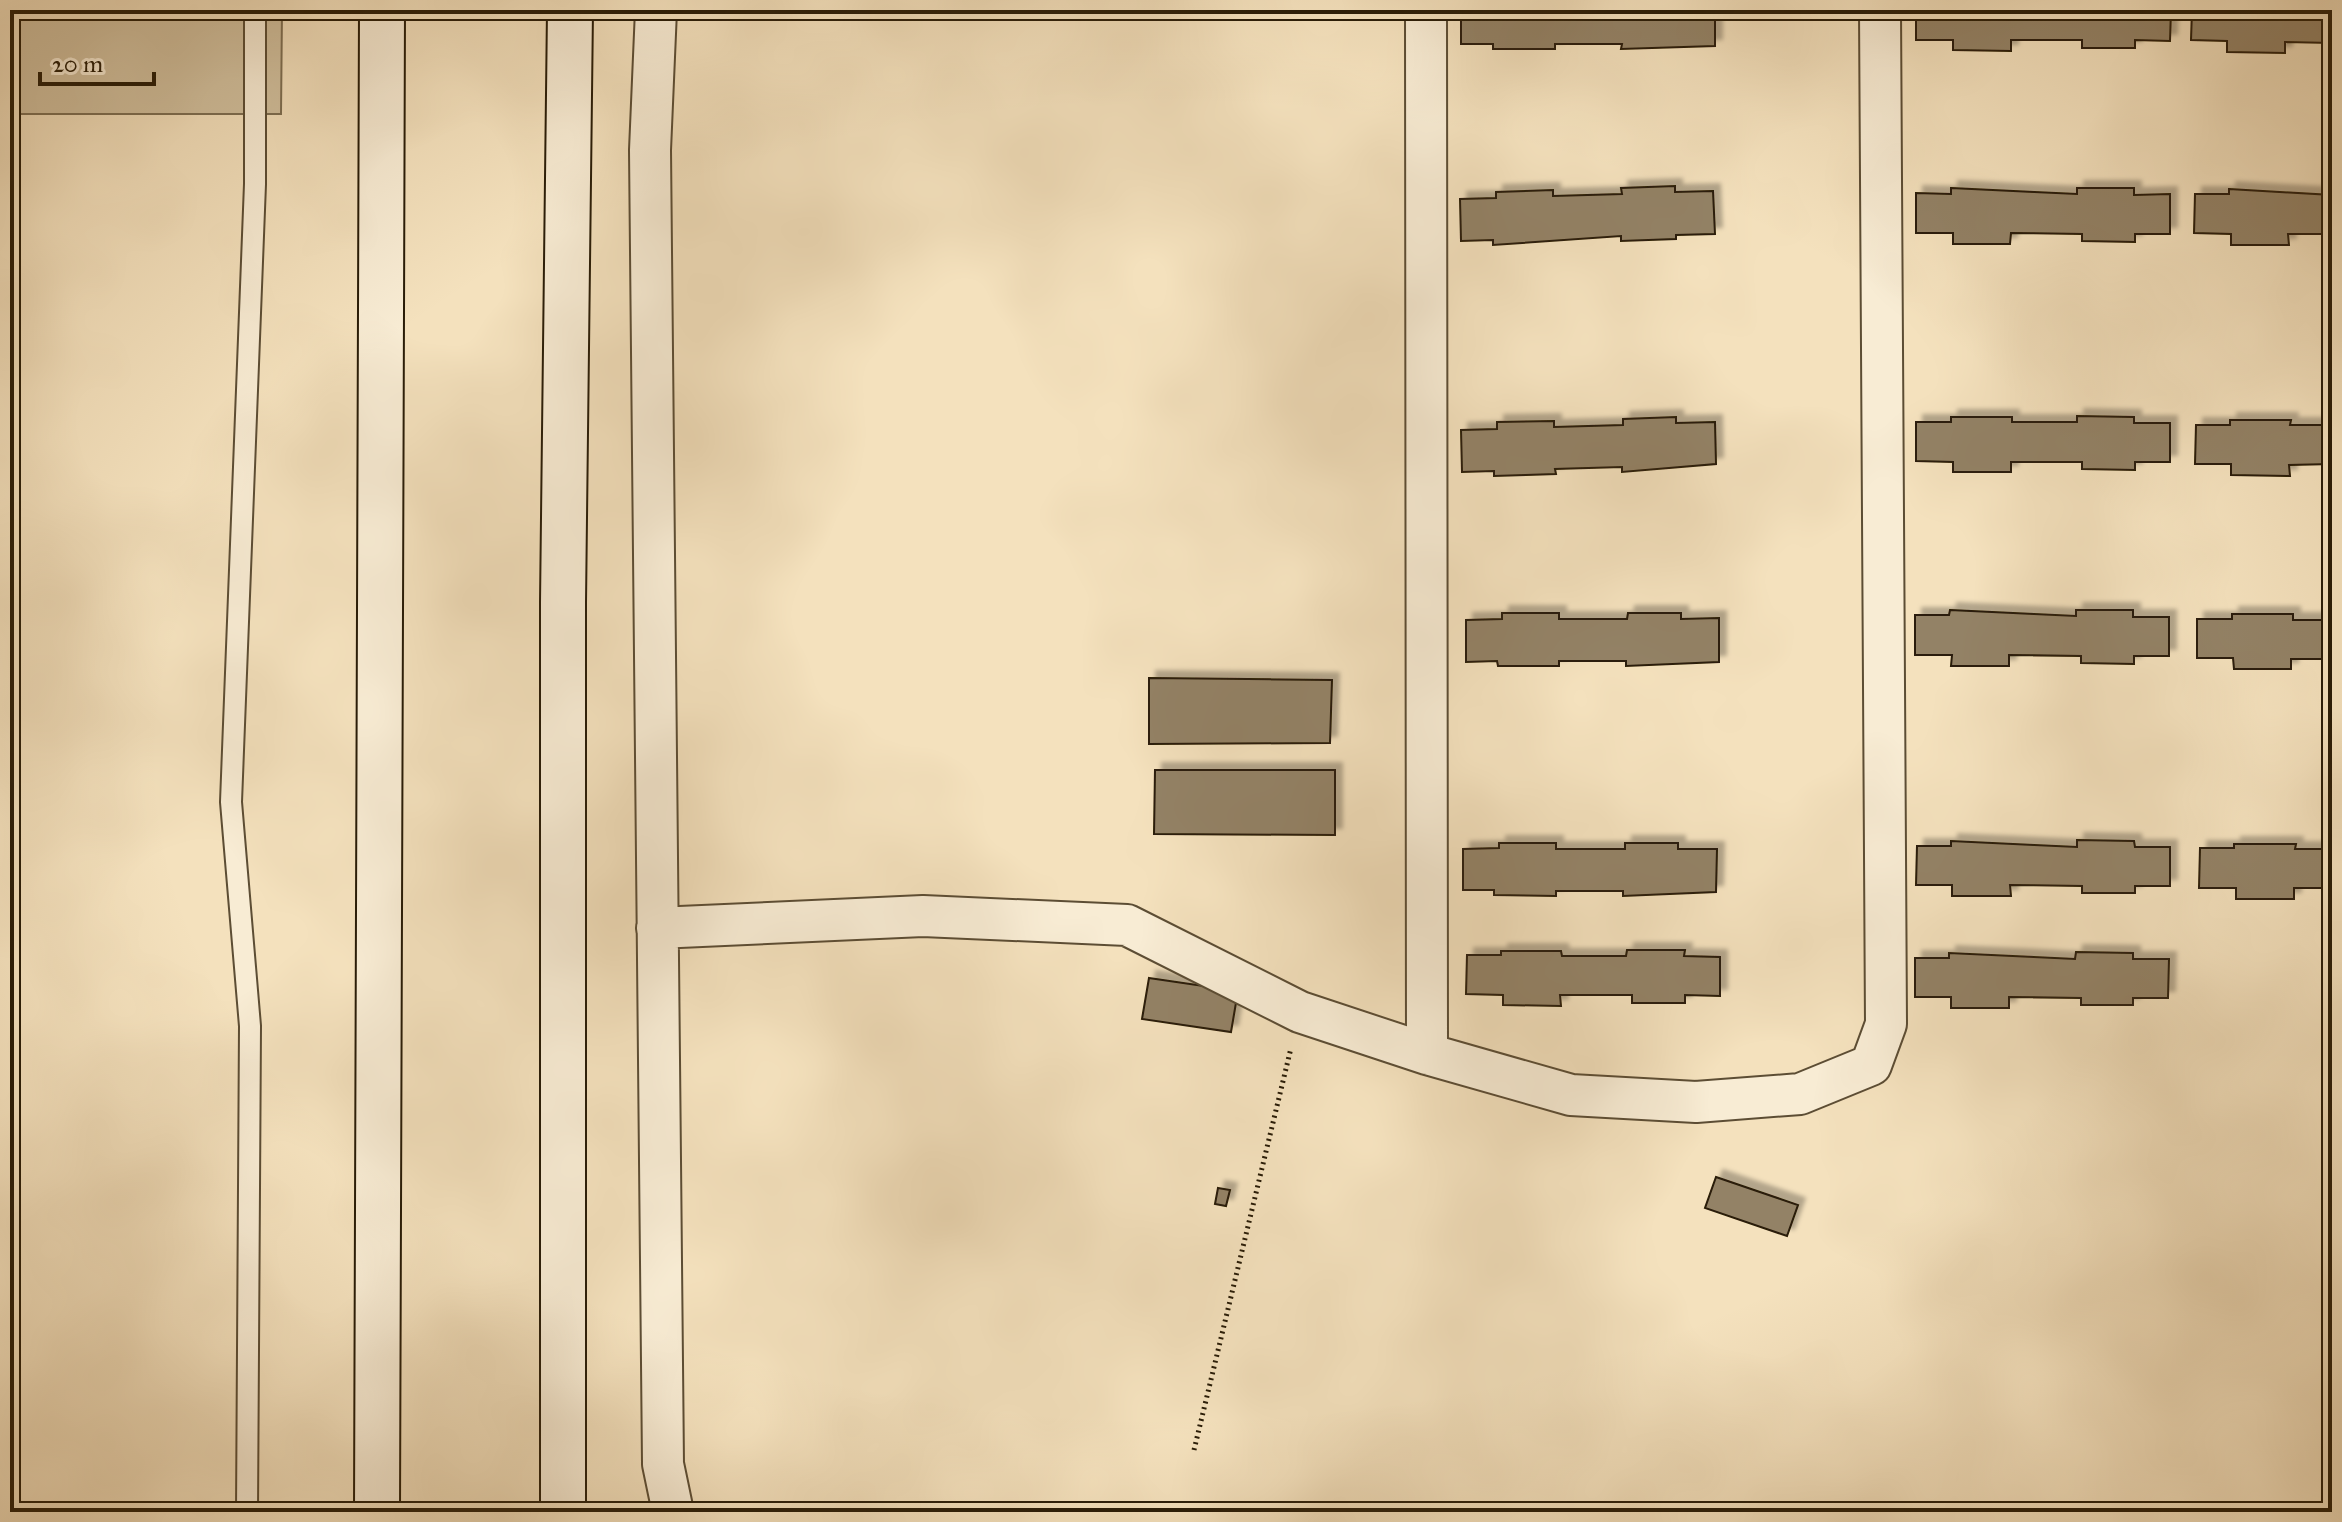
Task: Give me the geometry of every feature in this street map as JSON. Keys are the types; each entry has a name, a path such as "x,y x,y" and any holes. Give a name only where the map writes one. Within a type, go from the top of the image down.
{"main road":[{"path":"377,1512 382,10"},
{"path":"563,1512 563,602 570,10"}],"street":[{"path":"656,10 650,150 663,1464 673,1512"},
{"path":"1426,10 1427,1054"},
{"path":"657,928 923,916 1127,925 1300,1012 1427,1054 1571,1095 1696,1102 1800,1094 1871,1065 1886,1024 1880,10"}],"lane":[{"path":"247,1512 250,1026 231,802 255,184 255,10"}],"path":[{"path":"1194,1450 1300,1012"}],"shaded area":[{"path":"10,10 282,10 281,114 10,114"}],"building":[{"path":"1461,10 1715,10 1715,46 1621,49 1622,44 1555,44 1555,49 1493,49 1493,44 1461,44"},
{"path":"1916,10 2171,10 2170,41 2135,40 2135,48 2082,48 2082,40 2011,40 2011,51 1953,50 1953,40 1916,40"},
{"path":"2192,10 2332,10 2332,43 2285,42 2285,53 2227,52 2227,41 2191,40"},
{"path":"1675,186 1675,192 1713,191 1715,234 1676,235 1676,239 1621,241 1621,236 1493,245 1493,240 1461,241 1460,199 1496,198 1496,192 1553,190 1553,196 1622,194 1621,188"},
{"path":"1951,188 2077,194 2077,188 2134,188 2134,195 2170,194 2170,234 2135,234 2135,242 2082,241 2082,234 2011,233 2010,244 1953,244 1953,233 1916,233 1916,193 1951,194"},
{"path":"2229,189 2332,195 2332,234 2288,234 2289,245 2231,245 2231,234 2194,233 2195,194 2229,194"},
{"path":"2077,416 2134,417 2134,423 2170,423 2170,462 2135,462 2135,470 2082,469 2082,462 2011,462 2011,472 1953,472 1953,462 1916,461 1916,422 1951,422 1951,417 2012,417 2012,422 2077,422"},
{"path":"1676,417 1676,423 1715,422 1716,464 1622,472 1622,467 1555,469 1556,474 1494,476 1494,471 1462,472 1461,430 1497,429 1497,422 1554,421 1554,427 1623,425 1623,419"},
{"path":"2230,420 2291,420 2290,425 2332,425 2332,464 2289,465 2290,476 2231,475 2231,464 2195,464 2196,425 2230,425"},
{"path":"1950,610 2076,616 2076,610 2133,610 2133,617 2169,617 2169,656 2134,656 2134,664 2081,663 2081,656 2009,655 2009,666 1951,666 1952,655 1915,655 1915,615 1949,615"},
{"path":"1502,613 1559,613 1559,619 1627,619 1628,613 1681,613 1681,619 1719,618 1719,662 1626,666 1626,661 1559,661 1559,666 1498,666 1497,661 1466,662 1466,620 1502,619"},
{"path":"2232,614 2293,614 2293,620 2332,620 2332,659 2291,659 2291,669 2234,669 2233,658 2197,658 2197,619 2232,619"},
{"path":"1149,678 1332,680 1330,743 1149,744"},
{"path":"1155,770 1335,770 1335,835 1154,834"},
{"path":"2077,840 2134,841 2135,847 2170,847 2170,886 2135,886 2135,893 2082,893 2082,886 2010,885 2011,896 1952,896 1952,885 1916,885 1917,846 1951,846 1951,841 2077,847"},
{"path":"1499,843 1556,843 1556,849 1625,849 1625,843 1678,843 1678,849 1717,849 1716,892 1623,896 1623,891 1556,891 1556,896 1494,895 1494,890 1463,890 1463,849 1499,848"},
{"path":"2234,844 2296,844 2295,849 2332,849 2332,888 2294,888 2294,899 2236,899 2236,888 2199,888 2200,848 2234,848"},
{"path":"1627,950 1685,950 1684,956 1720,957 1720,996 1685,995 1685,1003 1632,1003 1632,995 1560,995 1561,1006 1503,1005 1503,995 1466,994 1467,955 1501,955 1501,951 1561,951 1562,956 1626,956"},
{"path":"2076,952 2133,953 2133,959 2169,959 2168,998 2133,998 2133,1005 2081,1005 2081,998 2009,997 2009,1008 1951,1008 1951,997 1915,997 1915,958 1949,958 1949,953 2075,959"},
{"path":"1149,978 1238,991 1231,1032 1142,1019"},
{"path":"1716,1177 1798,1205 1787,1236 1705,1208"},
{"path":"1218,1188 1230,1190 1226,1206 1215,1204"}]}
